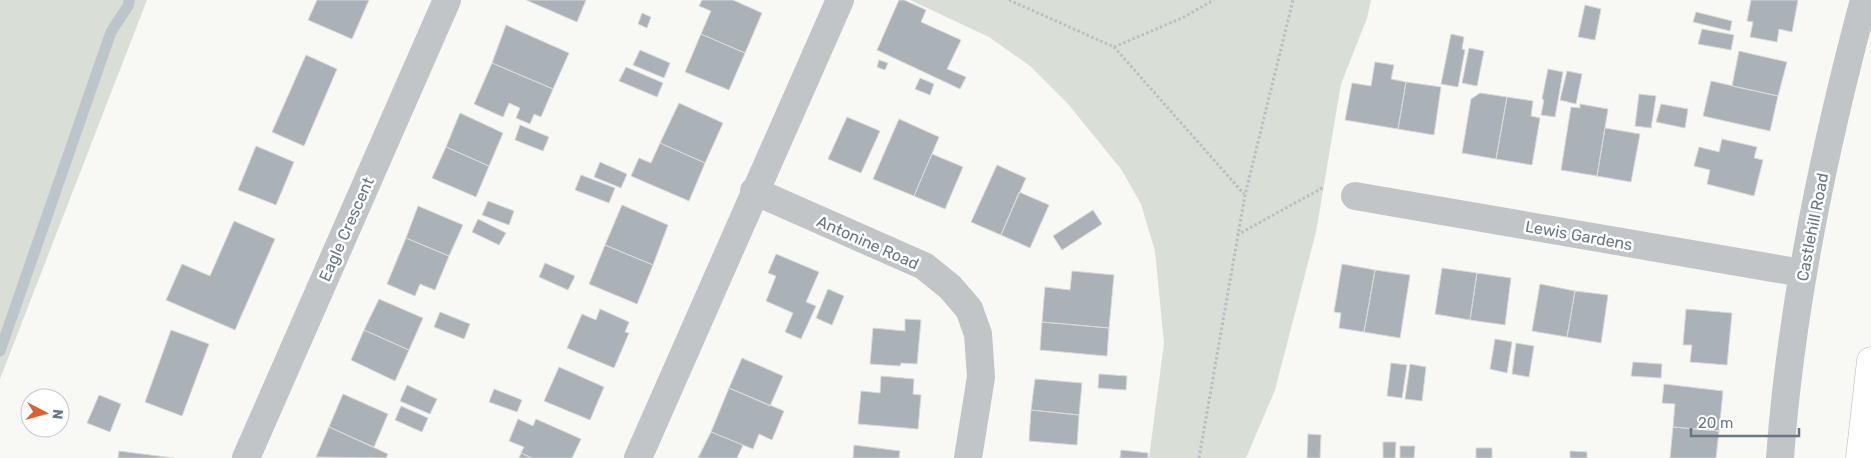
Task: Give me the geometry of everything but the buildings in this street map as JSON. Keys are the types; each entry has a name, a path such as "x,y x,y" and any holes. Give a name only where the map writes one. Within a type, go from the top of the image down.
{"main road":[{"path":"1860,458 1871,361"}],"street":[{"name":"Eagle Crescent","path":"246,458 447,0"},
{"path":"638,458 840,0"},
{"name":"Castlehill Road","path":"1780,458 1802,273 1837,100 1864,0"},
{"name":"Antonine Road","path":"754,192 924,266 950,287 969,309 978,334 981,377 968,458"},
{"name":"Lewis Gardens","path":"1355,196 1802,273"}],"path":[{"path":"1009,0 1114,47 1245,195"},
{"path":"1114,47 1182,18 1214,0"},
{"path":"1199,458 1245,195 1294,0"},
{"path":"1237,235 1324,187 1355,196"}],"shaded area":[{"path":"0,0 147,0 0,379"},
{"path":"910,0 1371,0 1367,18 1341,84 1316,232 1275,390 1246,458 1149,458 1164,343 1155,251 1141,204 1121,169 1068,104 1030,66 989,37"}],"waterway":[{"path":"0,351 111,32 128,6 129,0"}]}
